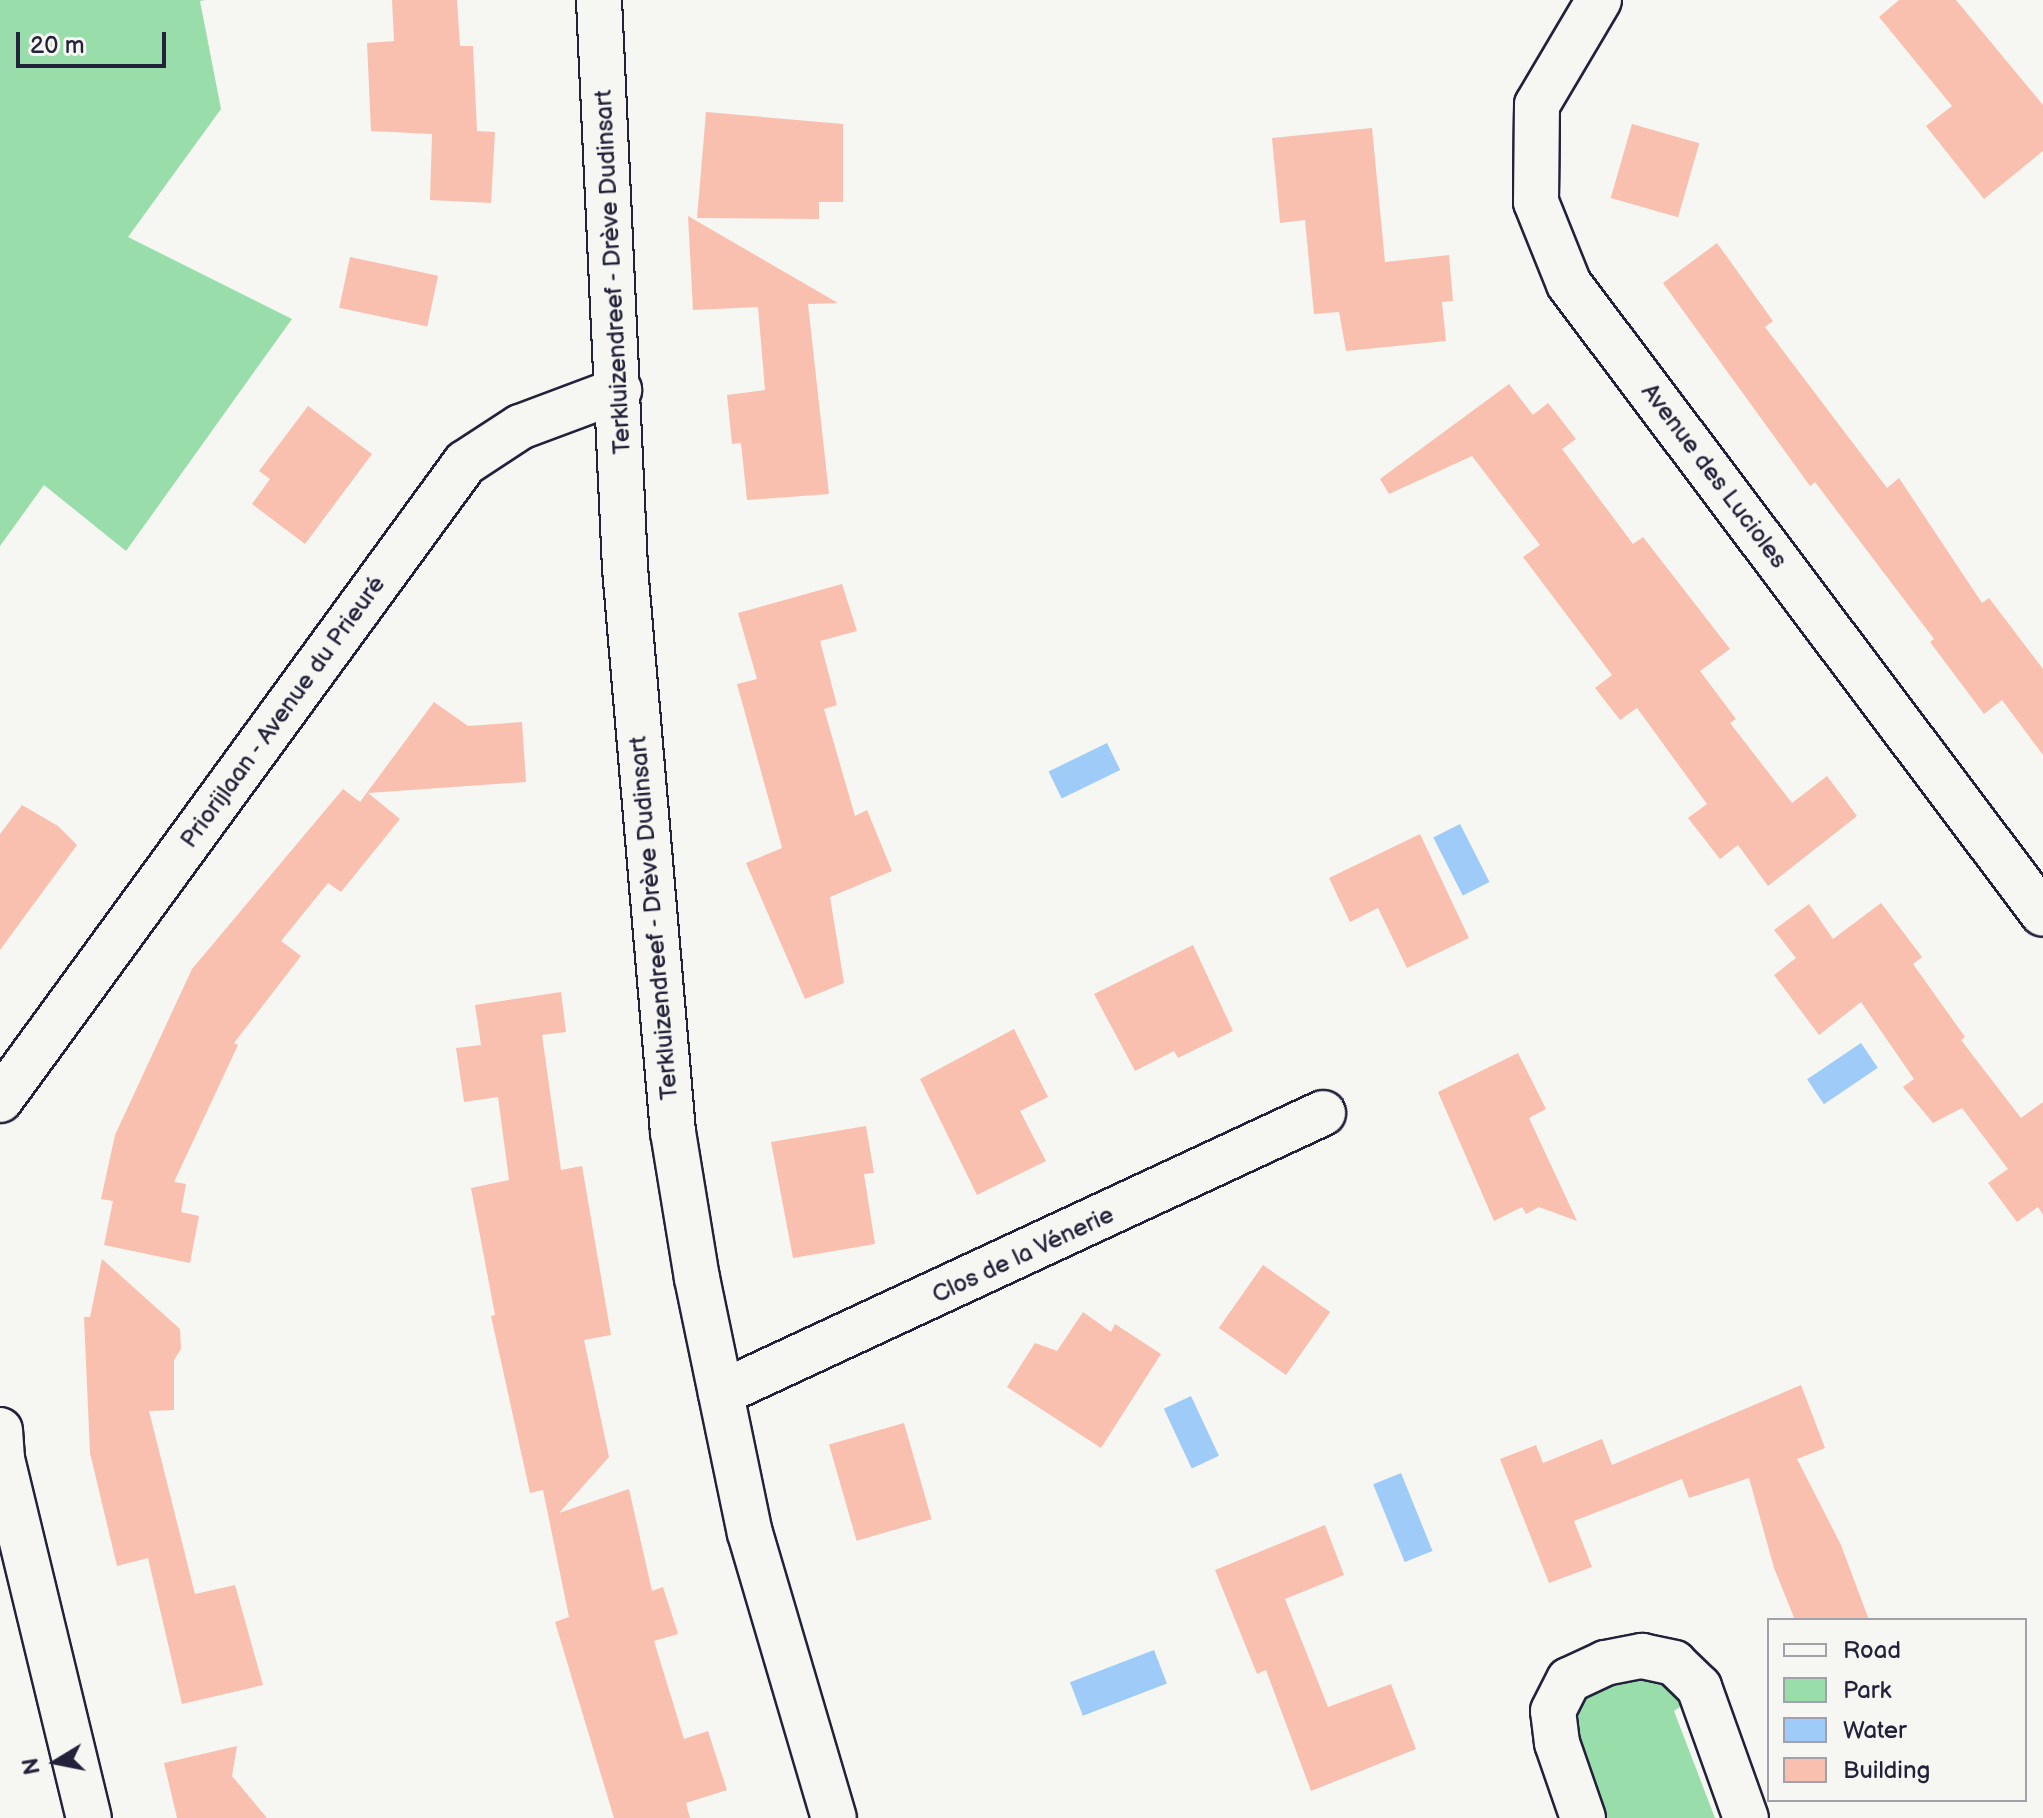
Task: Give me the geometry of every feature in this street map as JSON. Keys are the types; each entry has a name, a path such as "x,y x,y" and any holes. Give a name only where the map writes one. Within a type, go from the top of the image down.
{"street":[{"name":"Terkluizendreef - Drève Dudinsart","path":"599,0 644,825 673,1132 750,1533 834,1818"},
{"name":"Avenue des Lucioles","path":"1599,0 1537,105 1536,202 1569,284 2043,914"},
{"name":"Priorijlaan - Avenue du Prieuré","path":"0,1100 465,463 520,427 619,390"},
{"name":"Clos de la Vénerie","path":"721,1393 1323,1113"},
{"path":"0,1430 2,1459 89,1818"},
{"path":"1583,1818 1557,1743 1553,1711 1569,1680 1605,1663 1642,1656 1674,1663 1699,1687 1746,1818"}],"green space":[{"path":"0,0 206,0 200,1 221,109 128,237 292,319 126,551 44,485 0,546"},
{"path":"1664,1674 1689,1701 1674,1711 1715,1818 1598,1818 1570,1722 1583,1693 1608,1678"}],"water":[{"path":"1107,743 1120,770 1062,798 1049,771"},
{"path":"1460,824 1490,882 1463,896 1433,838"},
{"path":"1861,1043 1878,1068 1824,1104 1807,1079"},
{"path":"1191,1396 1219,1456 1192,1468 1164,1409"},
{"path":"1401,1473 1432,1551 1405,1562 1373,1484"},
{"path":"1154,1650 1167,1684 1083,1716 1070,1682"}],"building":[{"path":"392,0 457,0 460,46 473,46 477,131 495,132 491,203 430,200 432,134 371,131 367,43 394,41"},
{"path":"1899,0 1956,0 2043,105 2043,151 1984,199 1926,126 1952,106 1879,17"},
{"path":"706,112 843,124 843,202 819,202 819,219 697,218"},
{"path":"1632,124 1699,143 1678,217 1611,198"},
{"path":"1372,128 1385,262 1449,255 1453,301 1442,302 1446,341 1346,351 1339,312 1314,314 1305,220 1280,223 1272,138"},
{"path":"688,216 838,303 808,304 829,494 747,500 741,443 732,444 727,395 765,390 758,307 693,310"},
{"path":"1717,243 1773,321 1765,327 1887,488 1899,478 1982,603 1989,598 2043,669 2043,755 2002,700 1984,714 1930,642 1934,639 1815,482 1810,486 1663,283"},
{"path":"350,257 438,276 427,327 339,308"},
{"path":"1509,384 1533,415 1548,403 1576,439 1562,449 1633,544 1643,537 1730,649 1700,671 1736,719 1730,723 1792,803 1827,776 1857,816 1768,886 1738,845 1720,859 1688,818 1707,804 1637,708 1620,720 1595,688 1612,675 1523,557 1540,545 1472,456 1389,494 1380,479"},
{"path":"308,406 372,454 305,544 252,504 270,479 259,471"},
{"path":"842,584 857,631 820,641 837,705 824,709 855,816 867,810 892,871 830,897 844,983 805,999 746,863 782,848 737,684 757,679 738,613"},
{"path":"434,702 468,726 522,722 526,782 368,793 400,819 341,892 328,883 281,941 301,956 234,1043 238,1045 174,1182 186,1184 181,1212 199,1216 190,1263 104,1245 113,1201 101,1199 115,1135 192,969 343,789 360,802"},
{"path":"22,805 58,826 77,845 0,950 0,834"},
{"path":"1420,834 1469,938 1407,968 1378,908 1350,922 1329,878"},
{"path":"1881,903 1922,957 1913,964 1965,1037 1961,1040 2021,1118 2043,1102 2043,1215 2038,1207 2017,1222 1988,1183 2008,1169 1962,1108 1933,1123 1903,1087 1914,1079 1861,1002 1819,1035 1774,975 1796,958 1774,930 1809,904 1833,939"},
{"path":"1193,945 1233,1031 1178,1058 1174,1051 1135,1071 1094,994"},
{"path":"561,992 566,1032 542,1035 561,1170 582,1166 611,1335 584,1340 609,1457 559,1513 629,1489 652,1591 663,1587 678,1634 654,1641 684,1739 708,1731 727,1790 686,1803 690,1818 614,1818 555,1622 569,1617 543,1490 530,1493 491,1316 495,1315 471,1188 509,1180 498,1097 464,1102 456,1048 481,1045 475,1005"},
{"path":"1014,1029 1048,1097 1020,1111 1046,1161 977,1195 920,1079"},
{"path":"1518,1053 1546,1109 1529,1118 1577,1221 1539,1207 1526,1214 1522,1207 1494,1221 1438,1092"},
{"path":"866,1126 874,1173 864,1174 875,1244 793,1258 771,1142"},
{"path":"102,1259 180,1329 181,1349 174,1360 174,1410 149,1411 195,1594 235,1585 263,1685 182,1704 148,1558 117,1566 90,1453 84,1317 90,1317"},
{"path":"1263,1265 1330,1312 1286,1375 1219,1328"},
{"path":"1083,1312 1111,1332 1115,1324 1161,1354 1101,1448 1007,1387 1035,1343 1057,1351"},
{"path":"1801,1385 1825,1448 1797,1459 1841,1545 1868,1618 1794,1618 1774,1568 1749,1478 1689,1498 1682,1479 1574,1521 1592,1567 1549,1583 1500,1459 1536,1445 1543,1463 1602,1439 1612,1465"},
{"path":"904,1423 932,1519 857,1541 829,1444"},
{"path":"1325,1525 1344,1575 1285,1599 1328,1707 1391,1684 1416,1749 1311,1791 1266,1670 1257,1674 1215,1570"},
{"path":"237,1746 232,1776 267,1818 177,1818 164,1763"}]}
